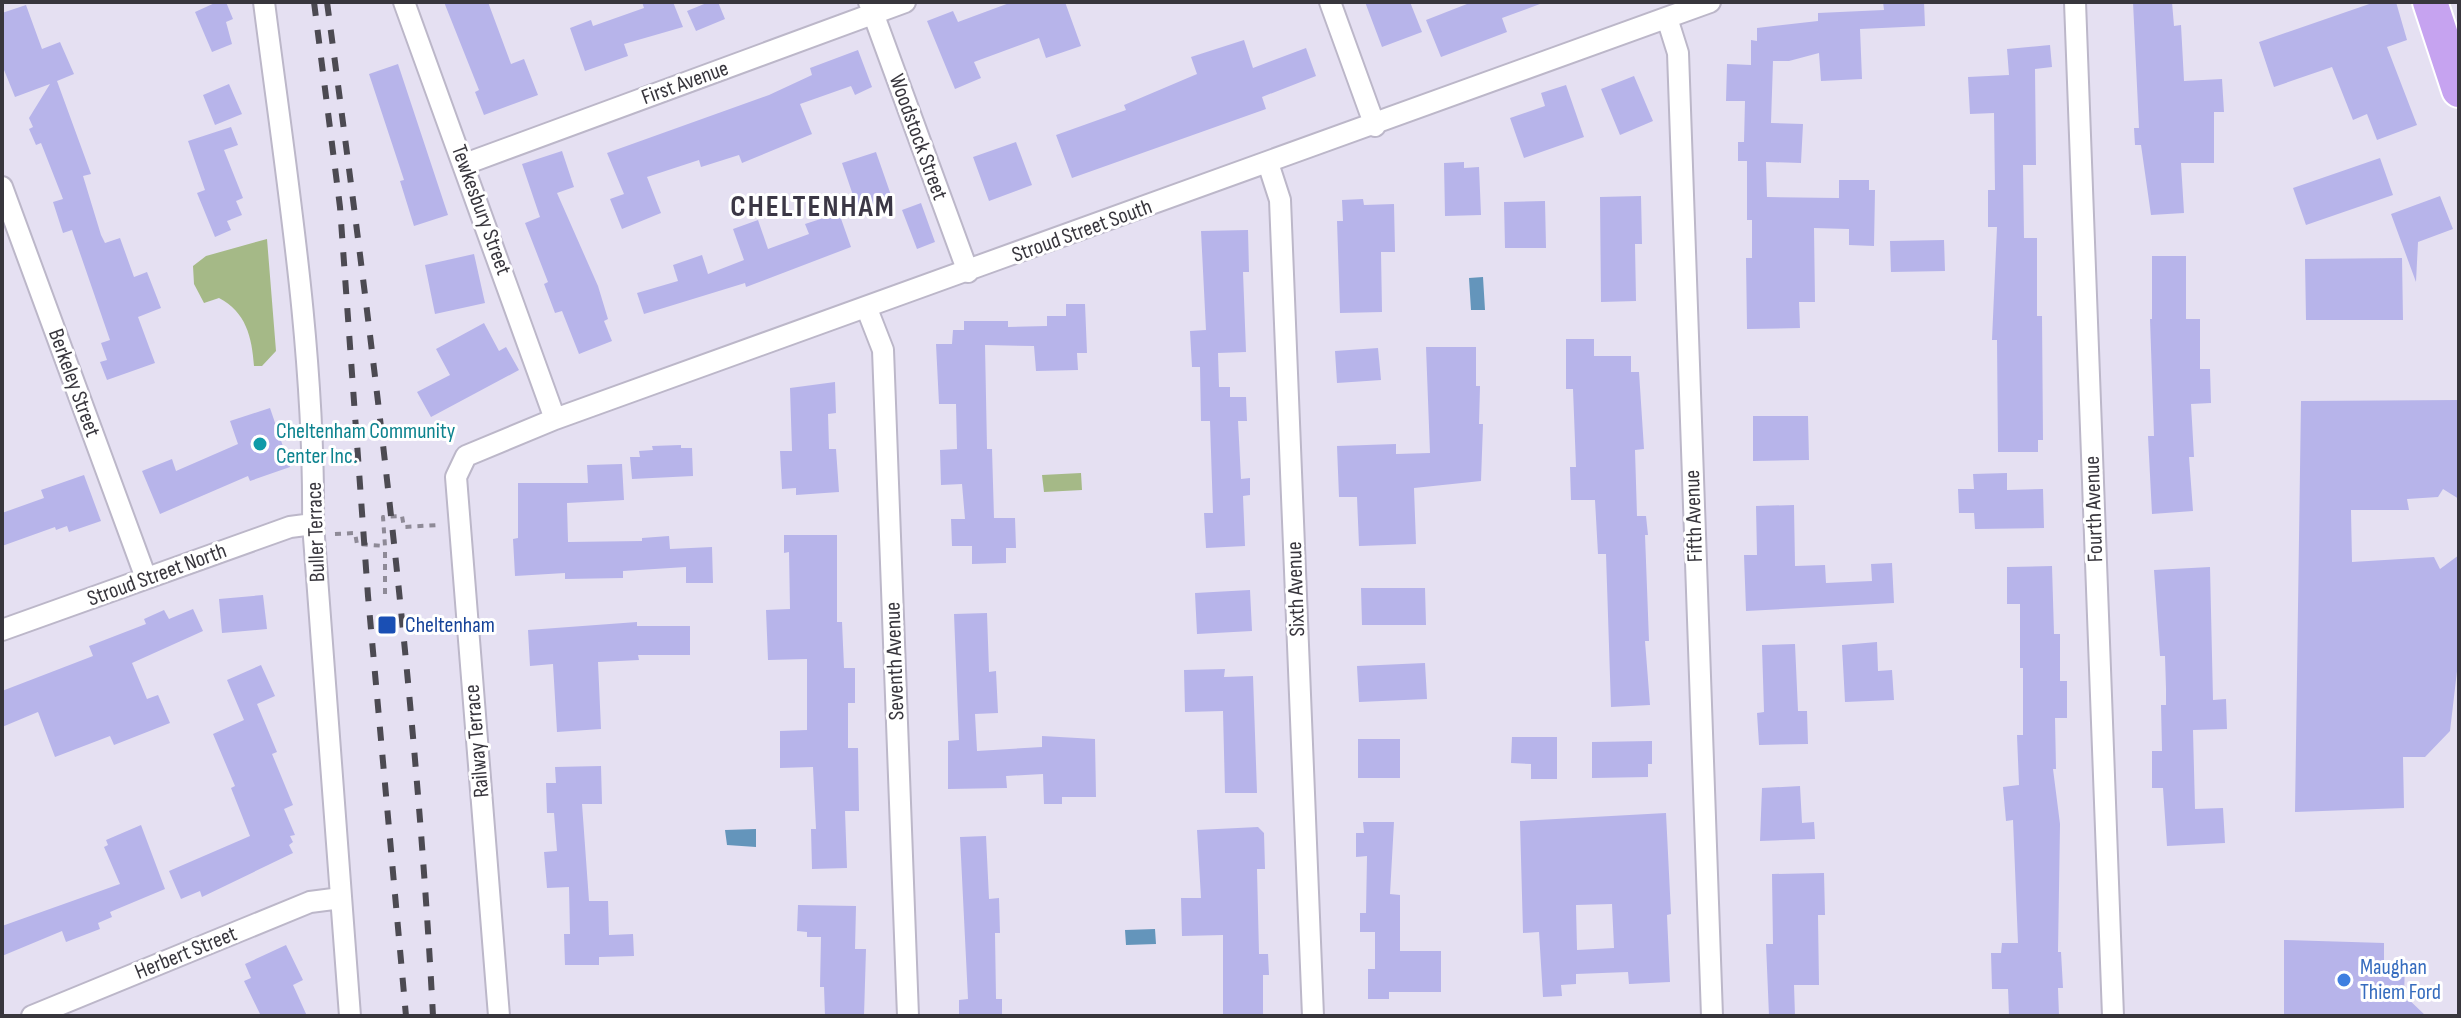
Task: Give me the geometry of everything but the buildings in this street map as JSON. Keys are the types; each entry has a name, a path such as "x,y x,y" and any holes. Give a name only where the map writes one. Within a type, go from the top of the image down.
{"highway":[{"path":"2430,2 2459,90"}],"street":[{"name":"Buller Terrace","path":"264,2 306,337 314,444 313,524 350,1016"},
{"name":"Tewkesbury Street","path":"404,2 555,419"},
{"name":"First Avenue","path":"465,164 871,8 905,2"},
{"path":"1330,2 1375,126"},
{"name":"Stroud Street South","path":"459,467 466,456 480,449 555,419 1375,126 1710,2"},
{"name":"Fourth Avenue","path":"2075,2 2113,1016"},
{"name":"Woodstock Street","path":"871,8 968,272"},
{"name":"Fifth Avenue","path":"1667,18 1678,53 1712,1016"},
{"name":"Sixth Avenue","path":"1268,163 1280,200 1313,1016"},
{"name":"Berkeley Street","path":"2,187 146,578"},
{"name":"Seventh Avenue","path":"867,309 883,350 908,1016"},
{"name":"Railway Terrace","path":"459,467 456,477 464,604 499,1016"},
{"name":"Stroud Street North","path":"2,630 290,527 313,524"},
{"name":"Herbert Street","path":"32,1016 310,902 341,898"}],"path":[{"path":"385,594 383,517 402,516 404,527 461,524"},
{"path":"313,524 334,534 355,533 357,544 385,546"}],"green space":[{"path":"267,239 276,351 262,366 254,366 246,326 236,310 219,298 204,303 194,284 193,266 206,256"},
{"path":"1081,473 1082,490 1044,492 1042,475"}],"water":[{"path":"1483,277 1485,310 1471,310 1469,278"},
{"path":"756,829 756,847 727,845 725,830"},
{"path":"1155,929 1156,944 1126,945 1125,930"}],"railway":[{"path":"314,2 340,207 368,596 406,1016"},
{"path":"327,2 390,508 415,762 433,1016"}],"place":[{"name":"Cheltenham Community Center Inc.","path":"260,444"},
{"name":"Cheltenham","path":"387,625"},
{"name":"Maughan Thiem Ford","path":"2344,980"}],"district":[{"name":"CHELTENHAM","path":"813,207"}]}
